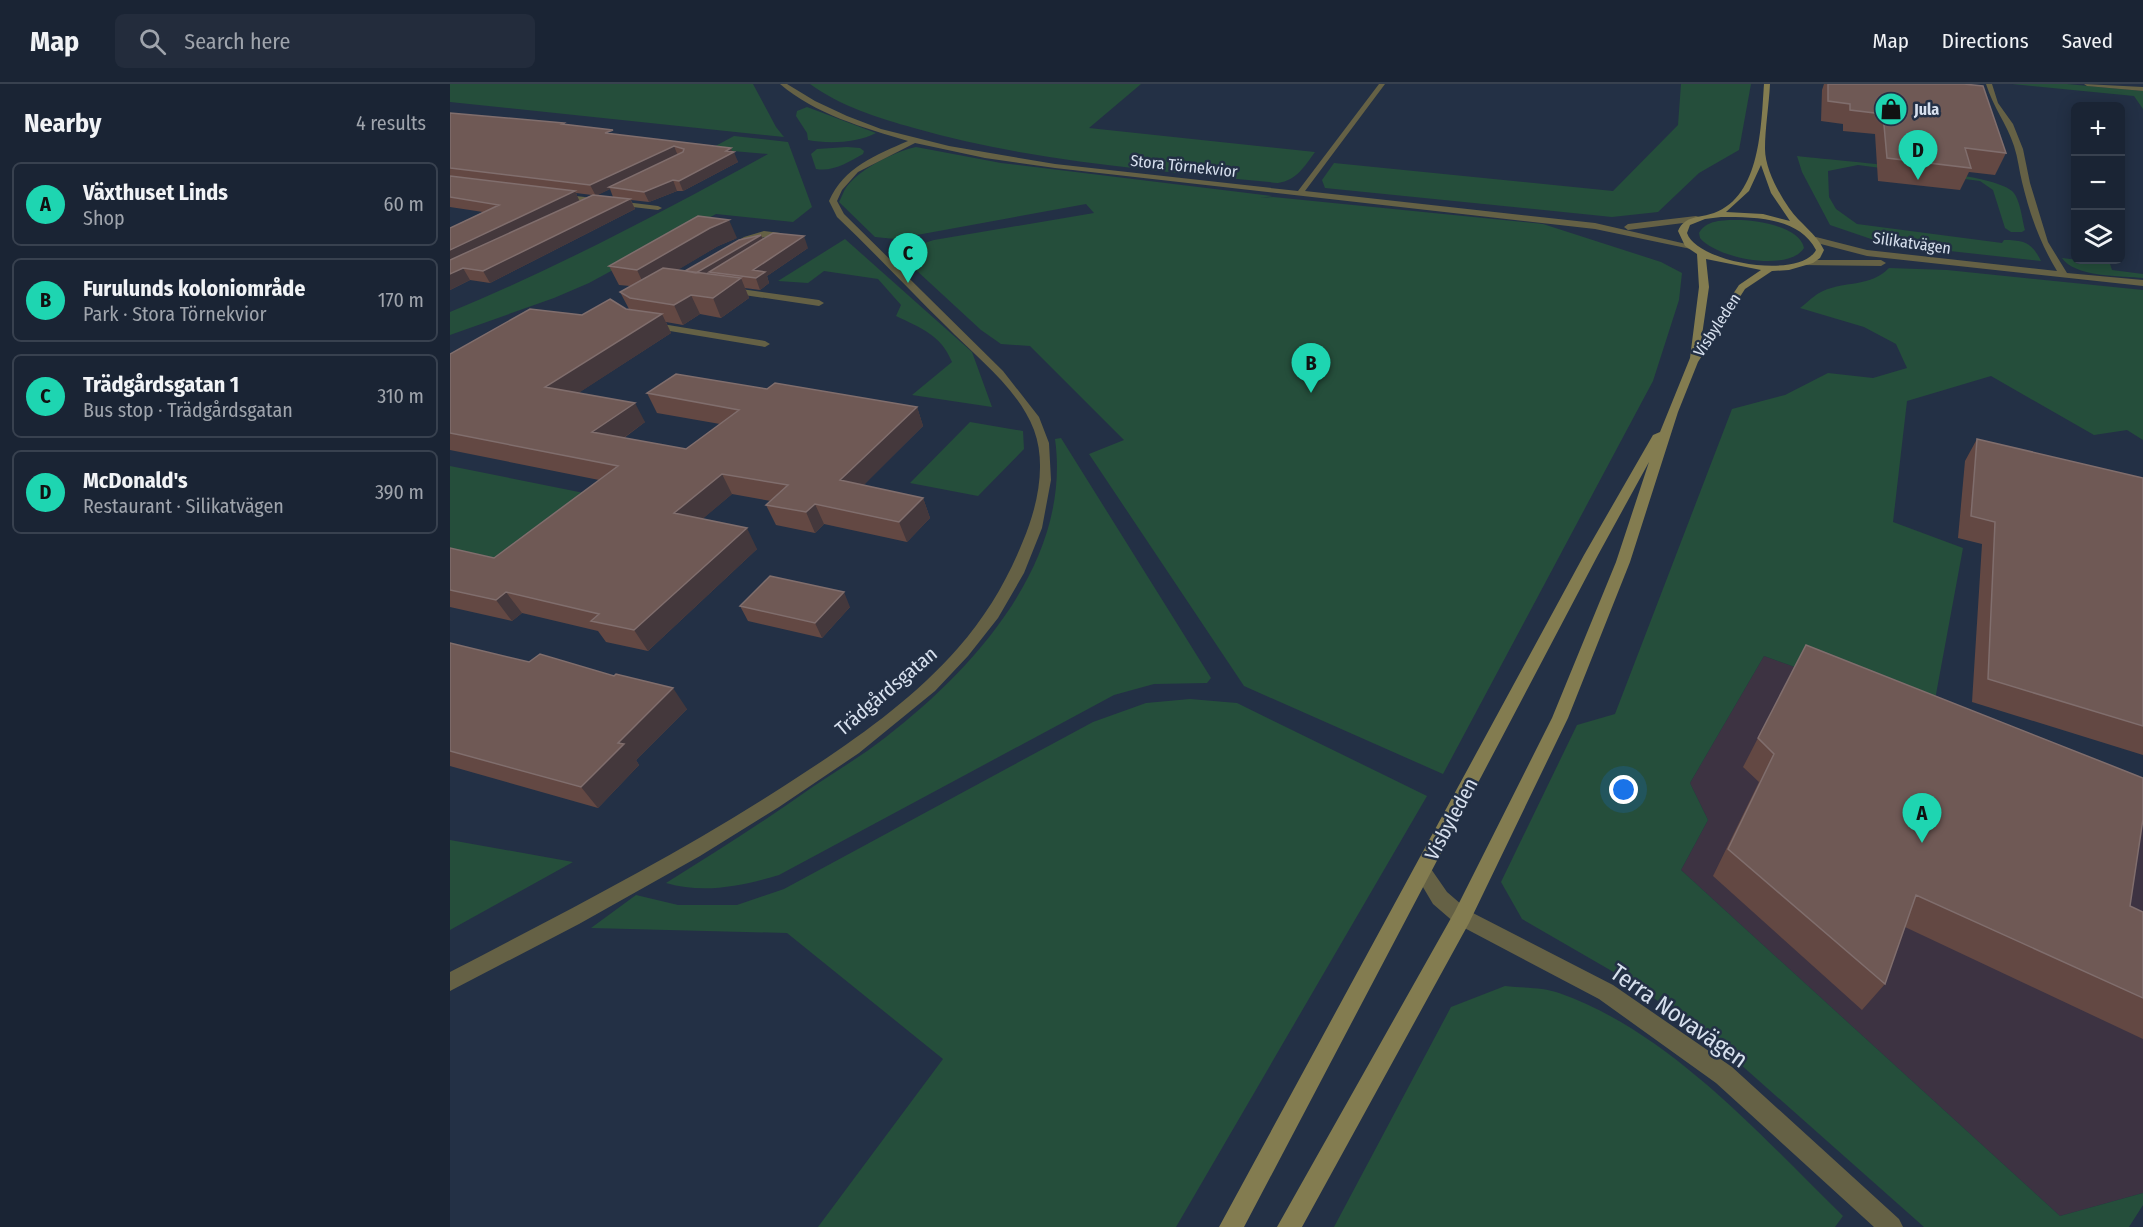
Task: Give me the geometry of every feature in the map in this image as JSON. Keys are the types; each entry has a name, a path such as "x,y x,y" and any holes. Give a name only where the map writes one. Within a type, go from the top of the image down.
{"main road":[{"path":"1767,84 1762,152 1766,171 1776,197 1801,229 1816,240 1820,247 1819,253 1805,263 1770,268 1727,262 1701,252 1683,237 1682,231 1688,223 1718,214 1756,216 1801,229"},
{"path":"1718,214 1739,201 1746,192 1762,152"},
{"name":"Visbyleden","path":"1693,362 1704,287 1701,252"},
{"name":"Visbyleden","path":"1289,1227 1318,1179 1462,917 1560,718 1623,562 1672,412 1693,362 1742,287 1770,268"},
{"name":"Visbyleden","path":"1231,1227 1591,555 1672,412"}],"street":[{"name":"Stora Törnekvior","path":"783,84 804,99 859,123 916,140 992,157 1299,194 1595,226"},
{"path":"1299,194 1382,84"},
{"path":"1989,84 1995,104 2010,124 2019,149 2026,183 2044,242 2064,275"},
{"path":"2087,84 2143,89"},
{"name":"Trädgårdsgatan","path":"450,982 724,833 827,767 912,703 951,665 980,632 1008,588 1032,538 1040,511 1045,464 1040,430 1006,379 840,215 833,201 836,188 850,174 916,140"},
{"path":"578,211 620,190"},
{"path":"548,194 658,208"},
{"path":"1595,226 1647,226 1696,219"},
{"path":"1595,226 1691,246"},
{"path":"719,254 748,237 769,233 777,235 777,239 757,251"},
{"name":"Silikatvägen","path":"1816,240 1853,250 1959,265"},
{"name":"Silikatvägen","path":"1805,263 1959,265"},
{"path":"1959,265 2143,283"},
{"path":"721,289 819,303"},
{"path":"636,322 765,344"},
{"name":"Terra Novavägen","path":"1423,872 1440,898 1462,917 1606,992 1724,1075 1891,1227"}],"shaded area":[{"path":"1764,656 1932,716 2143,804 2143,1193 2060,1216 1681,870 1708,820 1690,783"}],"green space":[{"path":"450,84 753,84 776,127 784,137 450,102"},
{"path":"810,84 1141,84 1089,128 1315,152 1295,176 1278,183 1049,157 959,140 914,128 847,105"},
{"path":"1681,84 1751,84 1739,150 1699,173 1658,212 1612,217 1325,188 1322,180 1334,163 1613,191 1678,125"},
{"path":"2012,84 2067,84 2143,91 2143,109 2134,96"},
{"path":"807,107 876,133 842,142 808,140 807,133 796,116 797,111"},
{"path":"734,136 788,142 812,207 793,222 716,214 589,283 450,335 450,312 611,238 768,154 710,149"},
{"path":"916,147 1001,163 1273,196 1260,198 1273,197 1543,224 1661,262 1682,273 1679,300 1653,381 1443,774 1244,686 1089,454 1124,440 1030,346 1001,344 981,330 903,258 912,248 934,240 1094,213 1086,204 895,239 875,237 839,202 854,178 870,166 889,156"},
{"path":"860,148 864,151 863,154 841,166 823,170 816,169 811,154 817,149"},
{"path":"1797,156 1944,172 1998,184 2012,191 2017,198 2025,230 2022,232 2011,232 2005,228 1993,190 1980,181 1858,165 1828,171 1829,197 1836,209 1857,224 2002,243 2004,240 2017,241 2031,246 2041,261 1904,246 1874,240 1830,225 1802,172"},
{"path":"1737,220 1765,223 1786,229 1801,240 1804,248 1796,256 1783,260 1752,260 1721,252 1700,238 1699,233 1710,223"},
{"path":"845,239 972,352 992,407 912,395 952,362 942,345 929,333 896,316 901,305 878,279 824,271 808,283 778,281"},
{"path":"2062,258 2071,259 2071,264 2110,264 2112,270 2143,274 2143,278 2087,272 2068,264"},
{"path":"1889,268 1947,270 2143,290 2143,440 2127,430 2094,435 1991,376 1907,401 1893,522 1963,548 1932,716 1764,656 1690,783 1708,820 1681,870 2060,1216 2143,1193 2143,1205 2129,1227 1924,1227 1722,1048 1636,985 1522,919 1501,882 1577,725 1615,714 1732,409 1785,395 1828,373 1873,378 1907,368 1896,344 1864,327 1800,308 1823,291 1866,281"},
{"path":"970,422 1023,431 1024,449 978,496 910,483"},
{"path":"1061,438 1211,678 1207,683 1154,684 1114,695 779,875 751,882 708,888 666,883 877,744 920,709 983,645 1010,608 1032,569 1048,527 1056,484 1055,439"},
{"path":"450,466 604,497 511,567 450,553"},
{"path":"1190,699 1237,703 1427,796 1176,1227 818,1227 943,1059 787,933 591,928 636,895 678,905 737,905 784,889 1093,722 1146,703"},
{"path":"450,840 573,862 450,930"},
{"path":"1505,986 1559,993 1600,1010 1639,1033 1712,1089 1843,1216 1835,1227 1334,1227 1451,1007"}],"building":[{"path":"1828,84 1983,86 2006,153 1965,148 1971,168 1887,158 1883,114 1850,110 1850,104 1828,101"},
{"path":"450,113 564,123 562,124 613,130 605,133 731,148 726,151 734,152 679,181 673,180 644,192 609,187 683,152 684,149 674,146 590,185 450,168"},
{"path":"450,176 575,191 450,250 450,228 499,205 450,197"},
{"path":"593,195 630,199 483,271 463,268 450,274 450,260"},
{"path":"698,216 729,220 710,228 637,270 609,266"},
{"path":"773,233 804,236 753,270 765,272 756,278 709,272"},
{"path":"761,235 696,273 685,271 739,240"},
{"path":"663,268 741,278 713,298 691,295 674,305 630,298 620,292"},
{"path":"610,299 626,309 662,314 545,387 635,403 592,432 686,449 739,410 647,393 676,374 767,389 775,383 917,407 840,480 923,498 899,522 815,504 806,512 766,505 788,485 722,474 674,513 747,528 634,630 591,621 599,614 506,592 496,600 450,590 450,548 494,558 618,466 450,433 450,354 530,309 582,315"},
{"path":"1977,439 2143,478 2143,726 1988,679 1995,522 1971,516"},
{"path":"770,576 844,592 815,623 740,606"},
{"path":"450,643 529,662 540,654 614,676 616,674 673,688 618,743 624,744 581,787 450,751"},
{"path":"1806,645 2143,778 2143,819 2130,906 2143,912 2143,998 1916,895 1885,984 1728,849 1774,754 1758,738"}],"place":[{"name":"Jula","path":"1891,109"},
{"name":"McDonald's","path":"1918,180"},
{"name":"Trädgårdsgatan 1","path":"908,283"},
{"name":"Furulunds koloniområde","path":"1311,393"},
{"name":"Växthuset Linds","path":"1922,843"}]}
